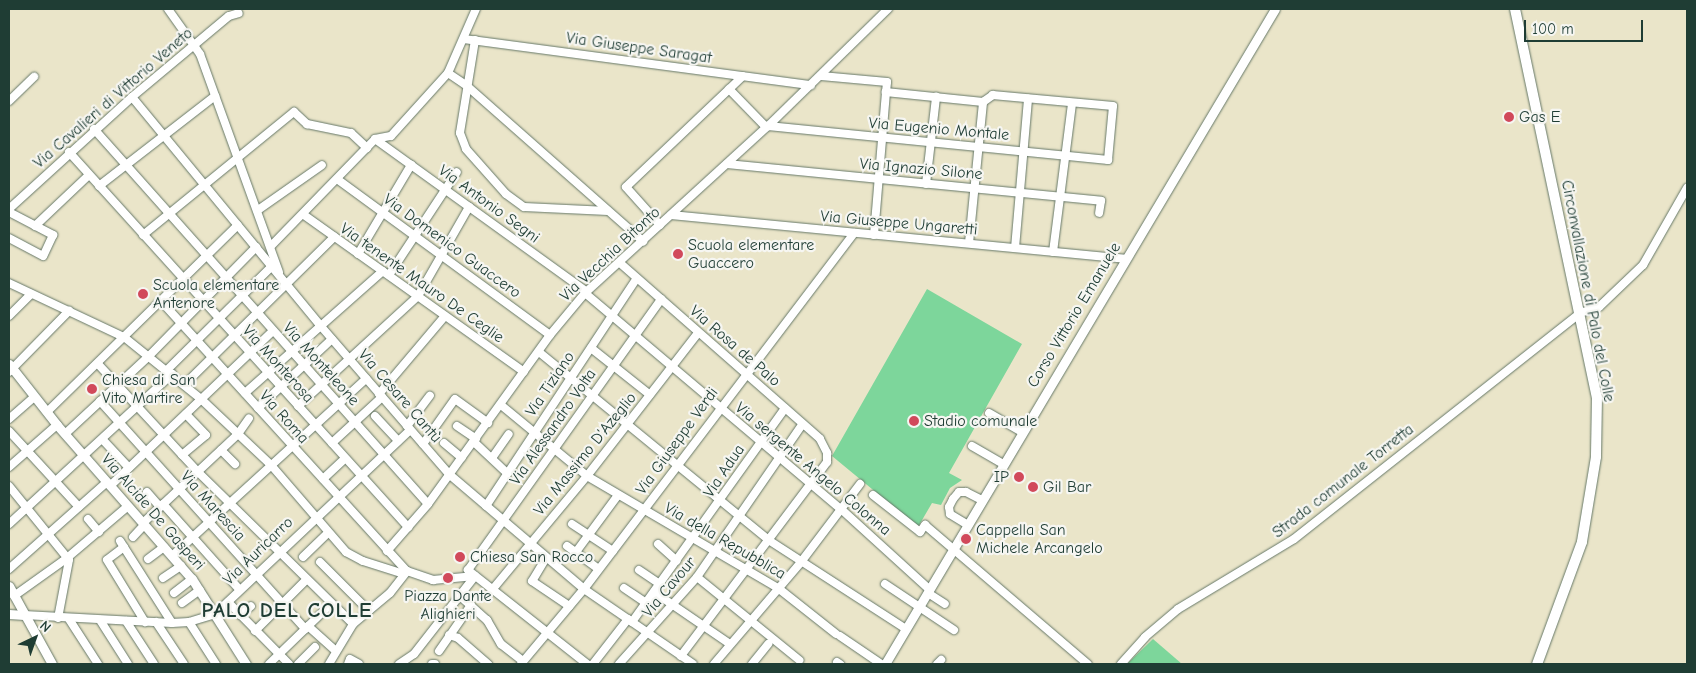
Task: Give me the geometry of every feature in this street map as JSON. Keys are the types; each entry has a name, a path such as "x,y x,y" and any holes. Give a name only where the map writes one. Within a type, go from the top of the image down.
{"main road":[{"name":"Circonvallazione di Palo del Colle","path":"1516,9 1597,397 1596,458 1582,542 1536,664"}],"street":[{"path":"168,9 194,45 258,210 280,275"},
{"path":"271,246 304,215 376,139 391,136 448,74 476,9"},
{"name":"Via Vecchia Bitonto","path":"387,551 428,504 550,335 586,292 767,127 888,9"},
{"name":"Corso Vittorio Emanuele","path":"883,664 954,550 1022,432 1276,9"},
{"name":"Via Cavalieri di Vittorio Veneto","path":"9,210 69,152 132,97 229,16 239,13"},
{"name":"Via Giuseppe Saragat","path":"464,39 811,85"},
{"path":"475,40 460,141 516,204 524,207 608,211"},
{"path":"448,74 467,86 643,242"},
{"path":"660,225 626,187 743,76"},
{"path":"820,76 887,82 874,235"},
{"path":"9,101 34,77"},
{"path":"729,89 767,127"},
{"path":"886,92 983,102 993,95 1072,103 1053,252"},
{"path":"99,186 215,96"},
{"name":"Via Cesare Cantù","path":"132,97 288,284 319,324 450,475 584,590 693,664"},
{"path":"926,184 936,97"},
{"path":"1015,248 1028,99"},
{"path":"969,244 983,102"},
{"name":"Via Eugenio Montale","path":"767,127 1108,160 1113,106 1072,103"},
{"path":"143,234 294,112 307,124 351,133 367,148"},
{"name":"Via Monteleone","path":"94,130 167,215 428,504"},
{"name":"Via Antonio Segni","path":"376,139 586,292"},
{"name":"Via Monterosa","path":"69,152 408,527"},
{"name":"Via Ignazio Silone","path":"727,164 1101,201 1099,213"},
{"path":"258,210 322,165"},
{"path":"358,254 381,211 411,165"},
{"path":"245,393 319,324 386,273 414,236 457,172"},
{"path":"35,226 89,175"},
{"name":"Via Domenico Guaccero","path":"337,179 550,335"},
{"name":"Strada comunale Torretta","path":"1121,664 1145,637 1178,609 1294,539 1580,313 1599,307 1643,265 1687,188"},
{"path":"298,406 418,296 469,207"},
{"path":"9,210 53,235 43,256 9,238"},
{"name":"Via tenente Mauro De Ceglie","path":"304,215 524,372"},
{"name":"Via Giuseppe Ungaretti","path":"671,215 1125,259"},
{"path":"47,412 238,225"},
{"name":"Via Giuseppe Verdi","path":"522,663 584,590 719,407 854,233"},
{"path":"184,385 334,237"},
{"path":"65,434 149,356 256,247"},
{"name":"Via Rosa de Palo","path":"620,263 820,439 828,452 827,462 811,485"},
{"path":"9,524 57,483 137,407 197,340 272,266"},
{"name":"Via Tiziano","path":"486,506 636,278"},
{"path":"9,283 124,337 149,356 201,399 271,465 316,516 328,533 354,557 433,580 475,576 587,664"},
{"name":"Via sergente Angelo Colonna","path":"586,292 634,336 841,509 945,604"},
{"path":"9,316 31,294"},
{"name":"Via Alessandro Volta","path":"475,576 468,570 661,300"},
{"name":"Via Roma","path":"161,301 387,551"},
{"path":"10,369 69,312"},
{"path":"332,443 380,395 445,316"},
{"path":"9,569 79,507 129,468 273,331"},
{"name":"Via Massimo D'Azeglio","path":"492,590 587,476 698,333"},
{"path":"258,408 332,339"},
{"path":"591,348 650,395"},
{"path":"539,352 678,463 770,541 906,629"},
{"path":"98,364 198,472 353,624"},
{"name":"Via Alcide De Gasperi","path":"10,369 192,579 246,664"},
{"path":"172,556 366,379"},
{"name":"Via Auricarro","path":"9,614 69,619 172,623 189,622 215,614 316,516 340,497 398,441 430,396"},
{"path":"9,419 34,397"},
{"path":"423,444 455,399 488,423"},
{"name":"Via Marescia","path":"100,401 281,604 335,650"},
{"name":"Via della Repubblica","path":"501,405 587,476 644,510 695,537 778,588 838,635 883,664"},
{"name":"Via Adua","path":"593,664 646,603 695,537 785,408"},
{"path":"989,413 1022,432"},
{"path":"182,455 206,435 186,414"},
{"path":"375,416 398,441"},
{"path":"133,537 143,524 238,434 250,418"},
{"path":"9,467 57,425"},
{"name":"Via Cavour","path":"619,664 696,577 802,425"},
{"path":"457,426 507,473"},
{"path":"270,435 277,429"},
{"path":"9,431 79,507"},
{"path":"492,458 509,434"},
{"path":"103,440 129,468"},
{"path":"444,443 462,458"},
{"path":"972,446 1003,464"},
{"path":"221,450 235,464"},
{"path":"322,479 342,461"},
{"path":"714,664 801,562 860,484"},
{"path":"681,656 811,485"},
{"path":"9,486 67,558 58,618"},
{"path":"147,492 192,537 240,590"},
{"path":"968,526 950,514 949,507 953,499 959,492 966,492 982,500"},
{"path":"873,494 920,532 925,525 1088,664"},
{"path":"576,552 618,495"},
{"path":"14,596 67,558 128,506"},
{"path":"88,519 99,532"},
{"path":"572,524 613,551"},
{"path":"303,557 328,533"},
{"path":"145,622 107,560 122,544 172,623"},
{"path":"658,544 677,561"},
{"path":"567,546 599,569"},
{"path":"148,559 164,547"},
{"path":"387,551 405,572"},
{"path":"546,558 532,581 569,606"},
{"path":"320,562 369,611"},
{"path":"163,578 181,566"},
{"path":"639,570 660,584"},
{"path":"329,664 335,650 353,624 390,593 405,572"},
{"path":"399,664 414,654 475,576"},
{"path":"696,577 799,660"},
{"path":"174,593 192,579"},
{"path":"255,631 306,580"},
{"path":"885,584 954,630"},
{"path":"9,586 52,664"},
{"path":"624,588 646,603"},
{"path":"182,603 200,590"},
{"path":"654,592 730,644"},
{"path":"459,595 487,620 501,644 522,663"},
{"path":"228,602 289,664"},
{"path":"269,664 280,656 331,604"},
{"path":"439,651 471,605"},
{"path":"240,615 251,606"},
{"path":"69,619 98,664"},
{"path":"100,620 128,664"},
{"path":"126,621 154,664"},
{"path":"156,622 184,664"},
{"path":"189,622 216,664"},
{"path":"449,635 458,638 488,664"},
{"path":"752,664 768,644"},
{"path":"298,664 315,648"},
{"path":"348,664 350,659 359,664"}],"green space":[{"name":"Stadio comunale","path":"927,289 1022,344 949,473 962,480 950,488 941,505 932,503 918,527 832,456"},
{"path":"1153,639 1182,664 1127,664"}],"place":[{"name":"Gas E","path":"1509,117"},
{"name":"Scuola elementare Guaccero","path":"678,254"},
{"name":"Scuola elementare Antenore","path":"143,294"},
{"name":"Chiesa di San Vito Martire","path":"92,389"},
{"name":"Stadio comunale","path":"914,421"},
{"name":"IP","path":"1019,477"},
{"name":"Gil Bar","path":"1033,487"},
{"name":"Cappella San Michele Arcangelo","path":"966,539"},
{"name":"Chiesa San Rocco","path":"460,557"},
{"name":"Piazza Dante Alighieri","path":"448,578"}],"district":[{"name":"PALO DEL COLLE","path":"287,610"}]}
